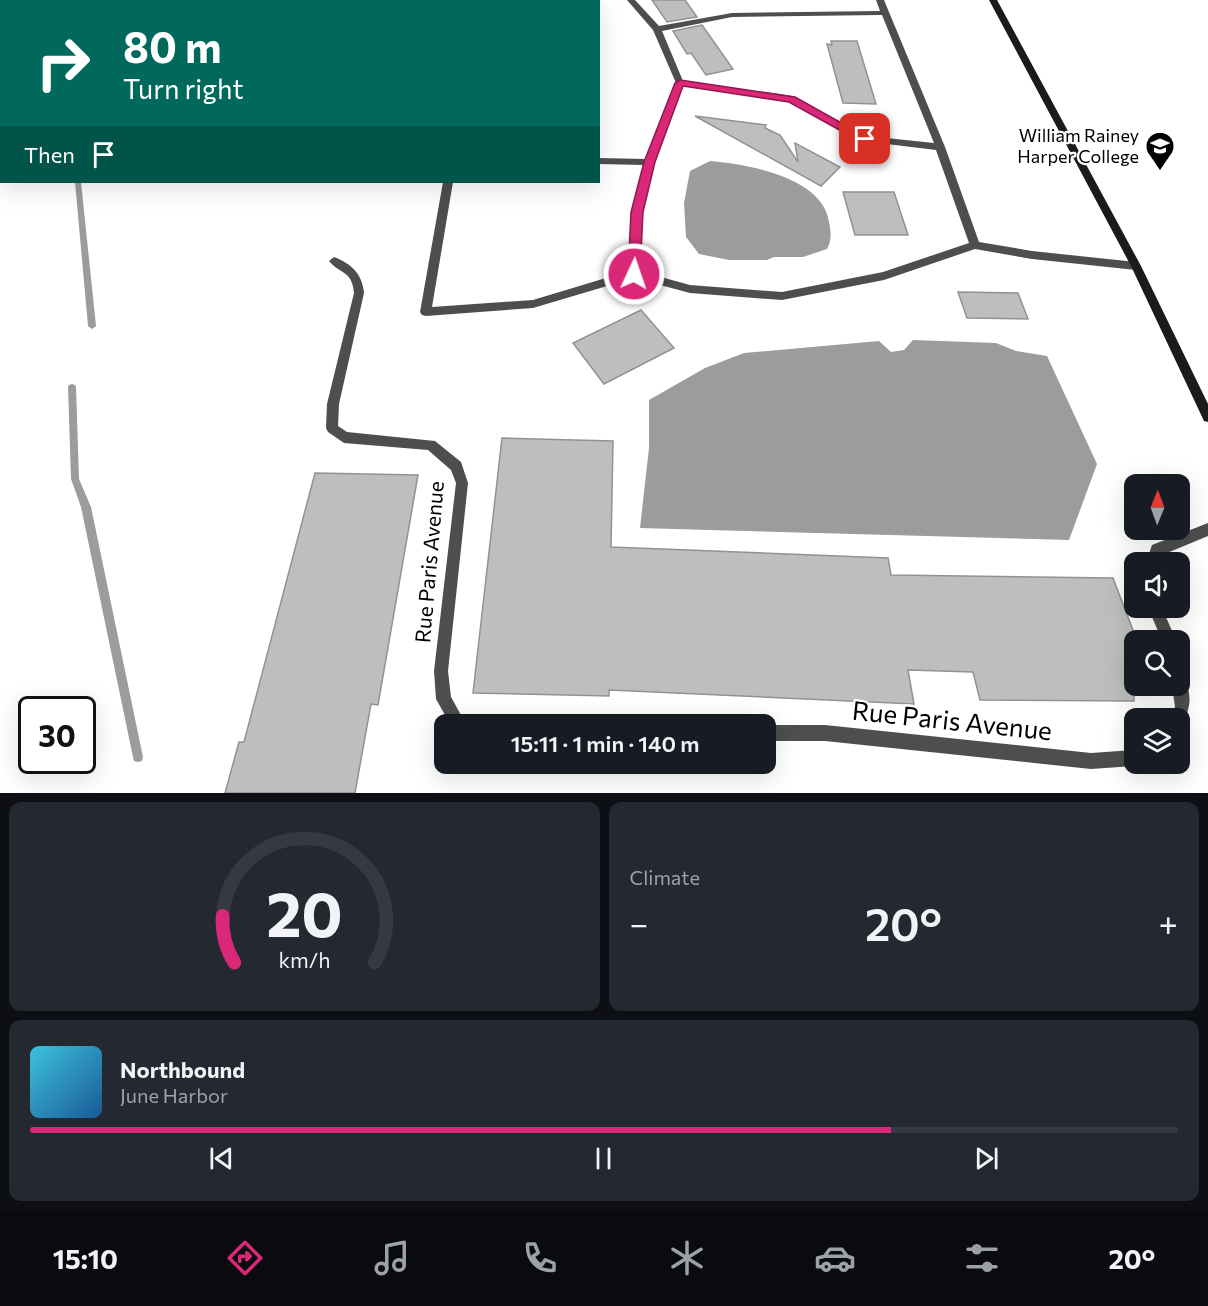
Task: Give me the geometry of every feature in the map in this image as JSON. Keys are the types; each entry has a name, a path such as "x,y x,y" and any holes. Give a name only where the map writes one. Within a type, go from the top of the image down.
{"main road":[{"path":"993,0 1136,266 1208,417"}],"street":[{"path":"631,0 657,29 680,83 650,162 637,212 634,274"},
{"path":"880,0 940,147 975,245"},
{"path":"657,29 732,15 885,13"},
{"path":"680,83 792,99 865,139 940,147"},
{"path":"600,160 650,162"},
{"path":"448,183 426,312 533,304 634,274 690,289 782,296 884,276 975,245 1032,255 1136,266"},
{"name":"Rue Paris Avenue","path":"334,261 353,272 359,280 360,293 333,404 332,428 344,437 431,445 456,466 462,483 441,671 444,699 452,714"},
{"path":"1156,552 1208,529"},
{"name":"Rue Paris Avenue","path":"776,733 825,733 1090,761 1124,759"}],"shaded area":[{"path":"710,161 743,165 781,176 813,194 824,207 829,222 831,236 827,249 803,257 774,257 767,260 729,260 699,254 686,237 684,203 690,171"},
{"path":"913,340 996,343 1016,351 1047,356 1097,464 1069,540 640,528 649,448 649,400 705,368 744,353 879,341 891,352 904,350"}],"building":[{"path":"652,0 685,0 697,17 667,22"},
{"path":"702,25 733,69 706,75 691,53 687,54 673,31"},
{"path":"831,41 857,41 876,104 843,103 827,44 832,45"},
{"path":"695,116 766,125 765,128 780,135 798,162 795,143 840,167 821,186"},
{"path":"843,192 894,192 908,235 855,235"},
{"path":"958,292 1018,293 1028,319 967,318"},
{"path":"641,310 674,348 604,384 573,343"},
{"path":"502,438 613,441 611,547 888,558 891,575 1113,578 1124,607 1124,618 1128,618 1133,630 1124,630 1124,696 1134,696 1134,701 980,700 973,672 908,670 914,704 609,690 609,696 473,693"},
{"path":"315,473 418,475 378,705 371,704 355,793 225,793 239,742 244,742"}],"waterway":[{"path":"78,183 92,326"},
{"path":"72,387 75,479 86,507 138,757"}],"place":[{"name":"William Rainey Harper College","path":"1160,172"}],"route":[{"path":"634,274 637,212 650,162 680,83 792,99 865,139"}]}
